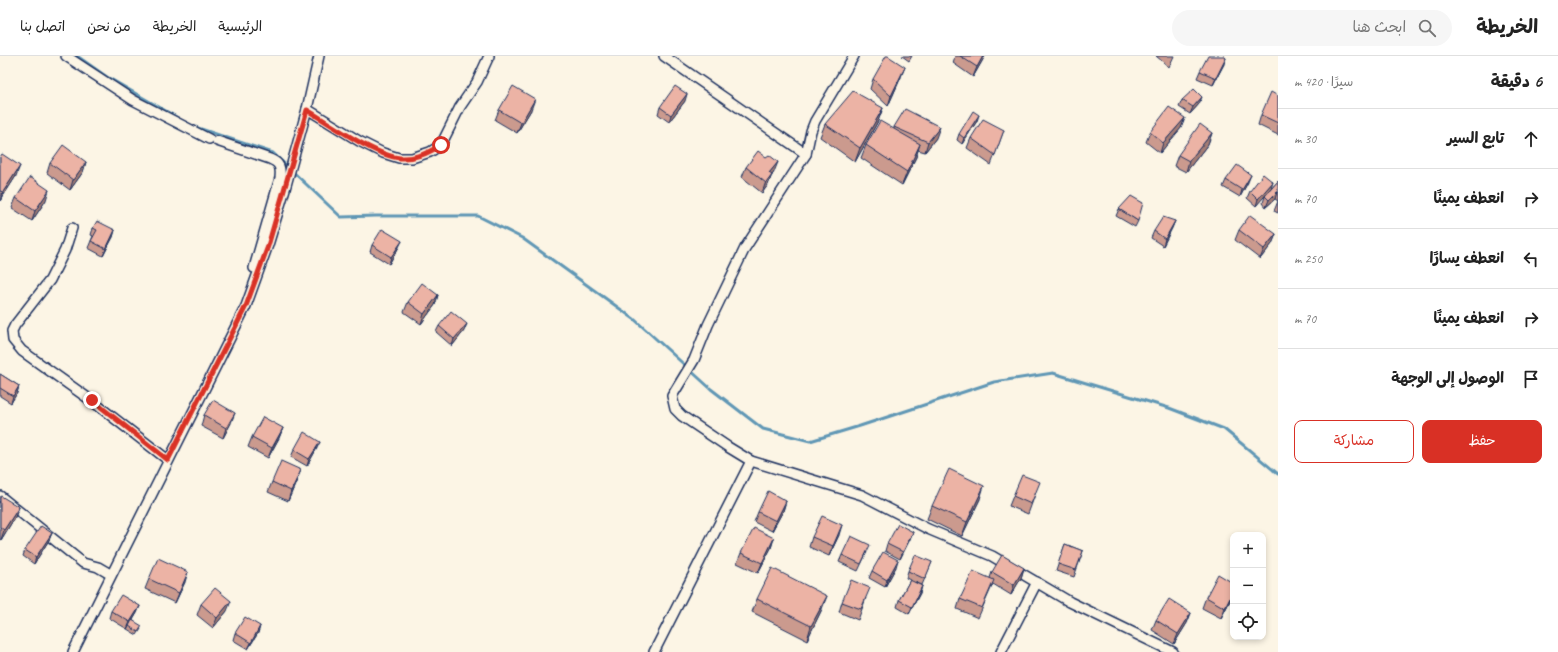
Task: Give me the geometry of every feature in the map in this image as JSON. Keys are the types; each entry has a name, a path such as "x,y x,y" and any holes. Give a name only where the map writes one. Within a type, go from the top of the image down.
{"street":[{"path":"66,56 133,100 213,140 277,162 281,168 280,178 248,287 246,306"},
{"path":"73,652 110,574 246,306 268,246 307,110 318,56"},
{"path":"307,110 359,141 383,153 399,158 412,158 430,152 441,145 460,107 477,82 489,56"},
{"path":"664,56 806,154"},
{"path":"854,56 815,120 806,154 745,248 708,325 694,360 672,396 675,409 682,416 751,461 862,495 928,529 992,556 1070,602 1173,652"},
{"path":"72,228 65,250 50,280 15,325 12,331 13,340 22,351 92,400 168,460"},
{"path":"654,652 751,461"},
{"path":"0,496 83,563 98,566 110,574"},
{"path":"1001,652 1037,582"}],"building":[{"path":"886,56 905,67 891,96 873,79"},
{"path":"960,56 983,56 977,67"},
{"path":"1208,56 1224,56 1226,58 1216,78 1200,71"},
{"path":"513,86 535,99 521,123 499,110"},
{"path":"675,86 687,94 671,115 660,107"},
{"path":"1194,89 1202,97 1193,107 1182,100"},
{"path":"853,91 883,108 860,148 825,124"},
{"path":"1271,92 1278,96 1278,123 1261,115"},
{"path":"1169,107 1185,118 1163,143 1150,132"},
{"path":"905,109 940,127 928,142 894,127"},
{"path":"973,111 979,115 964,138 959,134"},
{"path":"983,119 1004,130 995,155 971,138"},
{"path":"880,121 920,144 907,172 866,145"},
{"path":"1200,124 1212,133 1189,161 1178,155"},
{"path":"63,145 86,162 73,180 50,163"},
{"path":"758,151 766,157 769,155 778,162 769,173 772,175 766,183 746,167"},
{"path":"2,154 20,166 3,192 0,191 0,157"},
{"path":"1237,165 1251,175 1242,190 1226,180"},
{"path":"1263,174 1273,182 1258,199 1250,191"},
{"path":"30,177 49,190 35,211 16,198"},
{"path":"1278,181 1278,193 1277,192 1269,200 1265,196"},
{"path":"1131,196 1143,203 1138,221 1119,209"},
{"path":"1250,215 1276,234 1264,249 1239,230"},
{"path":"1163,217 1175,221 1165,239 1154,231"},
{"path":"97,221 115,230 106,249 91,241 97,230 93,228"},
{"path":"382,229 402,241 391,257 372,245"},
{"path":"422,283 438,295 424,314 408,302"},
{"path":"451,311 467,324 454,339 439,326"},
{"path":"0,374 19,386 13,396 0,388"},
{"path":"213,400 235,413 226,428 204,415"},
{"path":"263,417 283,428 272,448 252,437"},
{"path":"304,432 320,442 309,459 294,450"},
{"path":"281,461 301,470 291,491 272,482"},
{"path":"949,469 984,486 967,522 932,506"},
{"path":"1022,475 1040,482 1031,504 1013,496"},
{"path":"768,491 786,501 776,521 758,512"},
{"path":"1,496 19,507 4,530 0,527"},
{"path":"822,516 842,525 833,546 812,537"},
{"path":"898,524 913,532 903,552 887,544"},
{"path":"41,526 52,533 36,557 25,550"},
{"path":"754,528 774,538 762,563 741,553"},
{"path":"851,536 870,545 861,564 842,555"},
{"path":"1065,544 1083,551 1076,570 1058,564"},
{"path":"883,552 898,560 887,580 872,571"},
{"path":"915,555 932,562 925,579 908,571"},
{"path":"1002,555 1024,568 1014,585 992,572"},
{"path":"158,558 188,572 179,593 149,579"},
{"path":"772,568 827,596 811,626 757,599"},
{"path":"973,571 994,580 982,608 960,599"},
{"path":"1218,574 1230,581 1230,598 1225,608 1206,597"},
{"path":"851,580 870,588 861,609 842,602"},
{"path":"910,580 922,586 912,607 899,600"},
{"path":"215,588 231,601 217,618 201,604"},
{"path":"121,595 140,606 130,622 111,611"},
{"path":"1169,599 1191,613 1178,634 1156,620"},
{"path":"245,617 260,626 251,643 235,633"},
{"path":"132,620 142,626 138,632 129,626"}],"waterway":[{"path":"77,56 107,77 178,118"},
{"path":"195,127 273,153 341,217 478,216 522,238 634,319 711,389 763,429 810,441 994,382 1053,373 1169,408 1224,429 1278,474"}],"route":[{"path":"92,400 133,434 168,460 246,306 268,246 307,110 359,141 383,153 399,158 412,158 430,152 441,145"}]}
